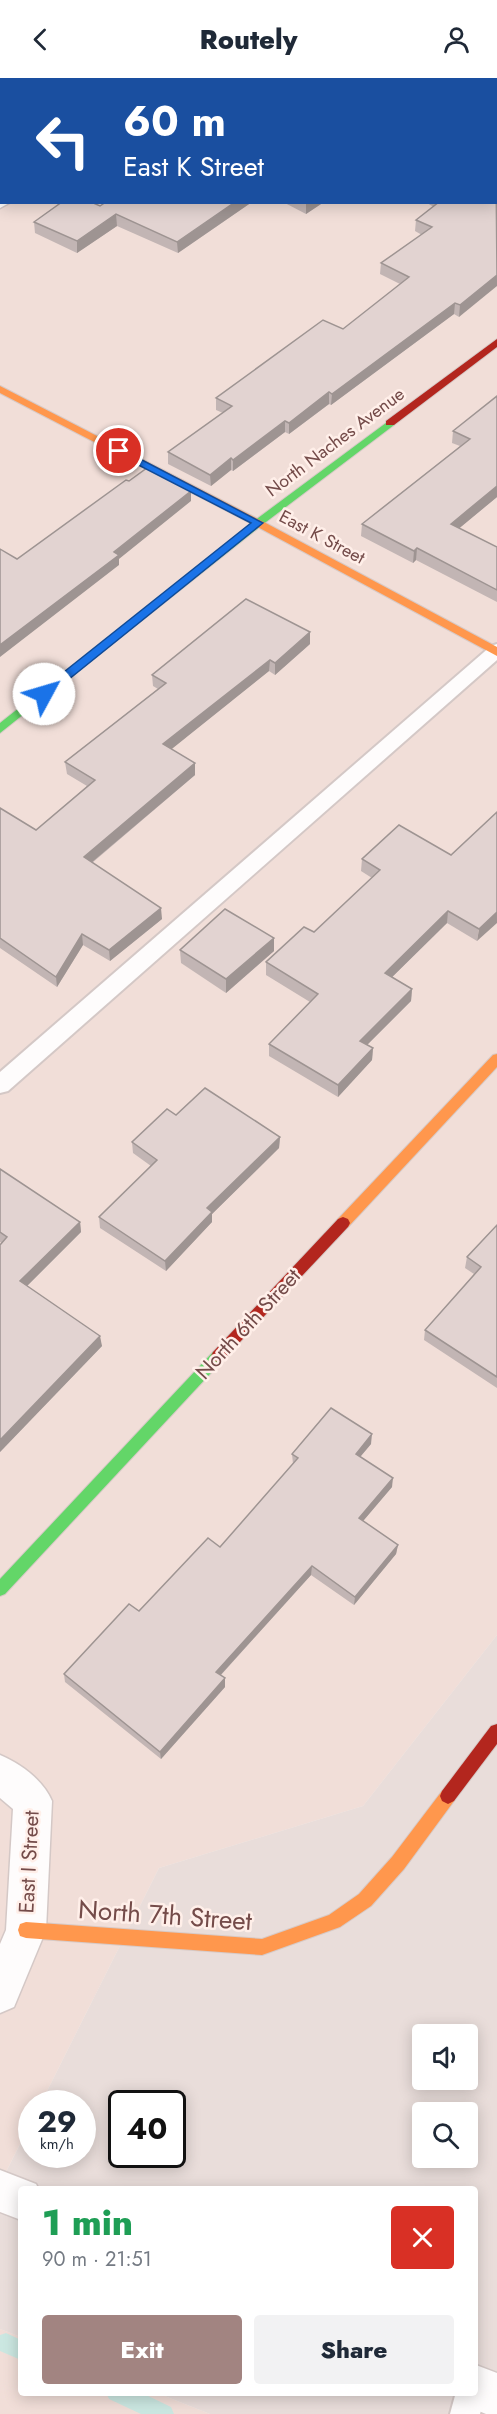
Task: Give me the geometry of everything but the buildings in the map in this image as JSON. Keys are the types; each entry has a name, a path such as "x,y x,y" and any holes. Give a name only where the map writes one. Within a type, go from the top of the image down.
{"street":[{"name":"North Naches Avenue","path":"0,729 258,523 497,342"},
{"name":"East K Street","path":"0,389 258,523 496,651"},
{"name":"North 6th Street","path":"0,1590 497,1059"},
{"name":"North 7th Street","path":"26,1930 261,1947 334,1921 365,1900 398,1863 497,1731"},
{"name":"East I Street","path":"0,1774 33,1801 26,1930"},
{"path":"0,1993 26,1930"},
{"path":"0,2191 18,2198"},
{"path":"478,2388 497,2396"}],"lane":[{"path":"0,1085 496,651"},
{"path":"465,2414 470,2396"}],"shaded area":[{"path":"0,204 497,204 497,1635 363,1806 159,1868 48,2090 18,2090 18,2148 0,2184"},
{"path":"497,1635 497,2414 210,2414 165,2396 478,2396 478,2186 18,2186 18,2336 0,2329 0,2184 18,2148 18,2168 96,2168 96,2090 48,2090 159,1868 363,1806"},
{"path":"0,2329 18,2336 18,2396 165,2396 210,2414 0,2414"}],"waterway":[{"path":"6,2343 18,2349"},
{"path":"125,2396 164,2414"}],"traffic: fast":[{"path":"0,729 258,523 390,423"},
{"path":"0,1589 218,1356"}],"traffic: slow":[{"path":"0,389 258,523 497,652"},
{"path":"343,1223 497,1059"},
{"path":"26,1930 262,1947 334,1921 365,1900 398,1863 448,1796"}],"traffic: jam":[{"path":"390,423 497,342"},
{"path":"218,1356 343,1223"},
{"path":"448,1796 497,1731"}],"route":[{"path":"44,694 258,523 119,451"}]}
